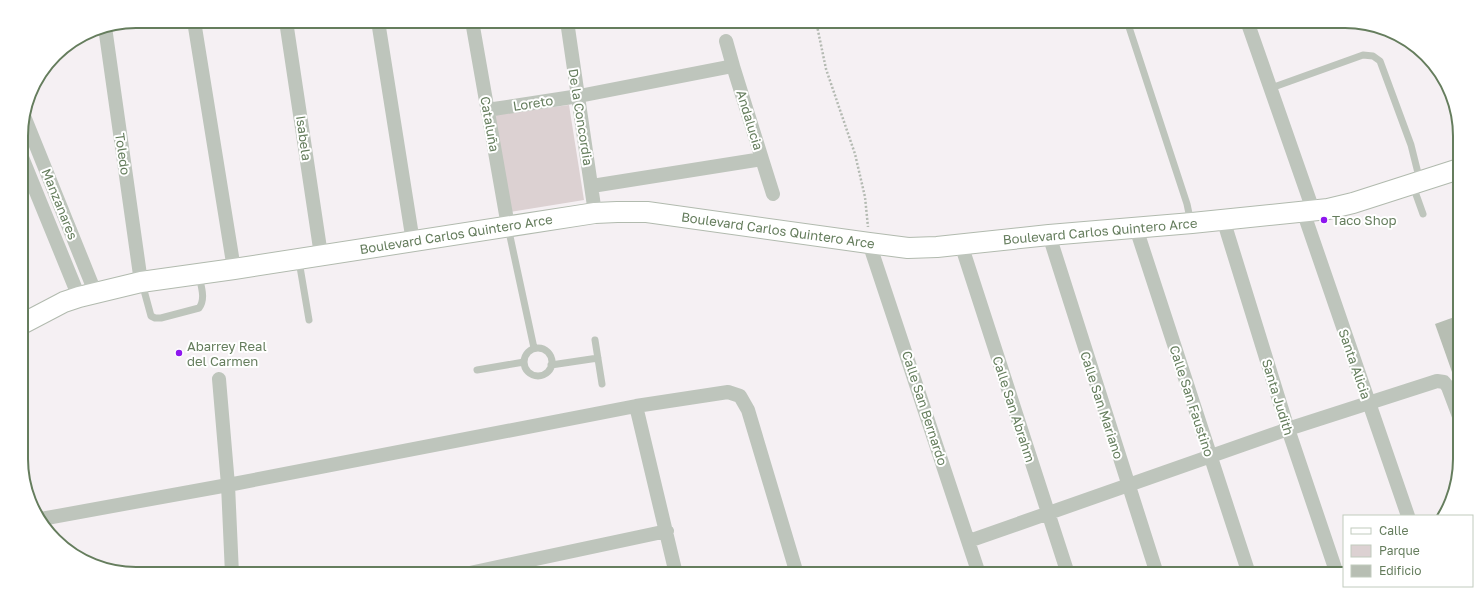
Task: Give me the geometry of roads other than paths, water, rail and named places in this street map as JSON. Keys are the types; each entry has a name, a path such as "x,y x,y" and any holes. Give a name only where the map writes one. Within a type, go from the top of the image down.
{"street":[{"path":"195,28 234,269"},
{"name":"Isabela","path":"287,28 321,255"},
{"path":"379,28 413,242"},
{"name":"Cataluña","path":"473,28 508,226"},
{"name":"De la Concordia","path":"568,28 596,213"},
{"name":"Santa Alicia","path":"1250,28 1271,88 1308,211 1369,403 1408,515"},
{"name":"Toledo","path":"107,32 141,282"},
{"name":"Andalucia","path":"592,186 762,159 726,41"},
{"path":"579,96 733,66"},
{"name":"Loreto","path":"487,110 579,96"},
{"name":"Manzanares","path":"28,127 42,160 87,295"},
{"path":"762,159 773,194"},
{"path":"28,163 42,160"},
{"name":"Boulevard Carlos Quintero Arce","path":"28,321 64,302 141,282 413,242 596,213 647,212 908,248 937,247 1308,211 1353,203 1453,171"},
{"name":"Manzanares","path":"28,174 87,295"},
{"name":"Santa Judith","path":"1223,219 1288,429 1335,567"},
{"name":"Calle San Faustino","path":"1136,228 1247,567"},
{"name":"Calle San Mariano","path":"1049,235 1155,567"},
{"name":"Calle San Bernardo","path":"870,243 978,567"},
{"name":"Calle San Abrahm","path":"961,244 1066,567"},
{"path":"219,379 228,485 232,567"},
{"path":"969,541 1288,429 1436,381 1444,382 1448,387 1453,400"},
{"path":"45,517 228,485 636,406 728,392 740,396 748,410 794,567"},
{"path":"636,406 675,567"},
{"path":"527,567 667,531"}],"lane":[{"path":"1129,28 1192,223"},
{"path":"1271,88 1363,55 1373,56 1380,60 1411,145 1416,183 1423,214"},
{"path":"508,226 534,348"},
{"path":"298,259 309,320"},
{"path":"141,282 151,316 161,318 199,308 202,304 203,296 198,274"},
{"path":"595,340 602,384"},
{"path":"551,366 548,352 539,347 526,353 524,362 527,371 536,376 545,373 551,366 598,358"},
{"path":"477,370 524,362"}],"place":[{"name":"Taco Shop","path":"1324,220"},
{"name":"Abarrey Real del Carmen","path":"179,353"}]}
